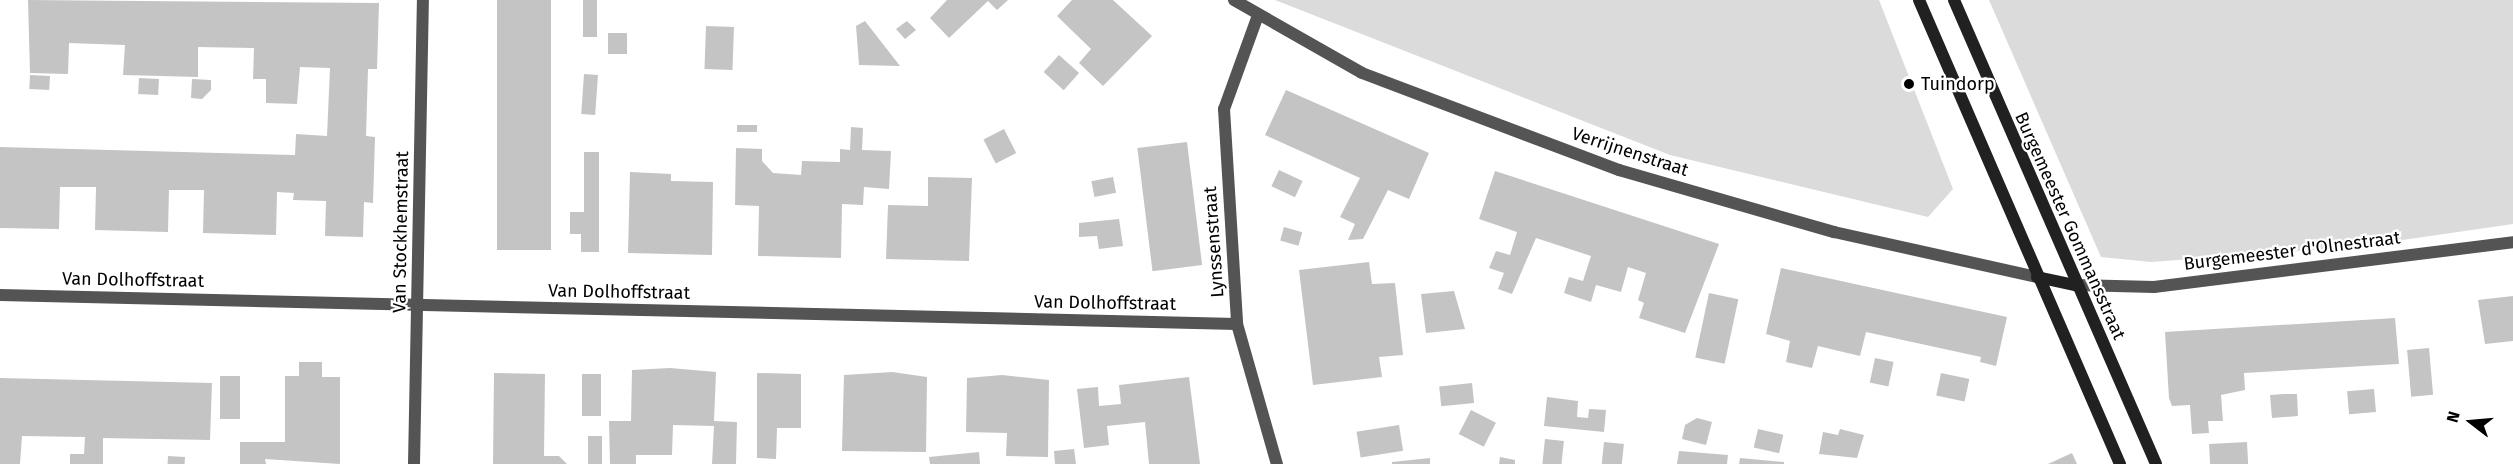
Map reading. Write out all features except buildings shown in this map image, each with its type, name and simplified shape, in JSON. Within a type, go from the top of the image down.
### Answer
[{"type":"street","name":"Van Stockhemstraat","points":[[414,464],[423,0]]},
{"type":"street","name":"Verrijnenstraat","points":[[1234,0],[1257,18],[1362,73],[1619,170],[1834,232],[2037,278]]},
{"type":"street","points":[[1918,0],[2037,278],[2120,464]]},
{"type":"street","name":"Burgemeester Gommansstraat","points":[[1954,0],[2076,285],[2156,464]]},
{"type":"street","name":"Lynssenstraat","points":[[1257,18],[1224,109],[1237,324],[1277,464]]},
{"type":"street","name":"Burgemeester d'Olnestraat","points":[[2076,285],[2154,287],[2513,242]]},
{"type":"street","points":[[2037,278],[2076,285]]},
{"type":"street","name":"Van Dolhoffstraat","points":[[0,295],[1237,324]]},
{"type":"shaded area","points":[[1275,0],[1879,0],[1953,189],[1928,217],[1670,155]]},
{"type":"shaded area","points":[[1989,0],[2513,0],[2513,224],[2354,247],[2151,262],[2101,257]]},
{"type":"place","name":"Tuindorp","points":[[1909,84]]}]
